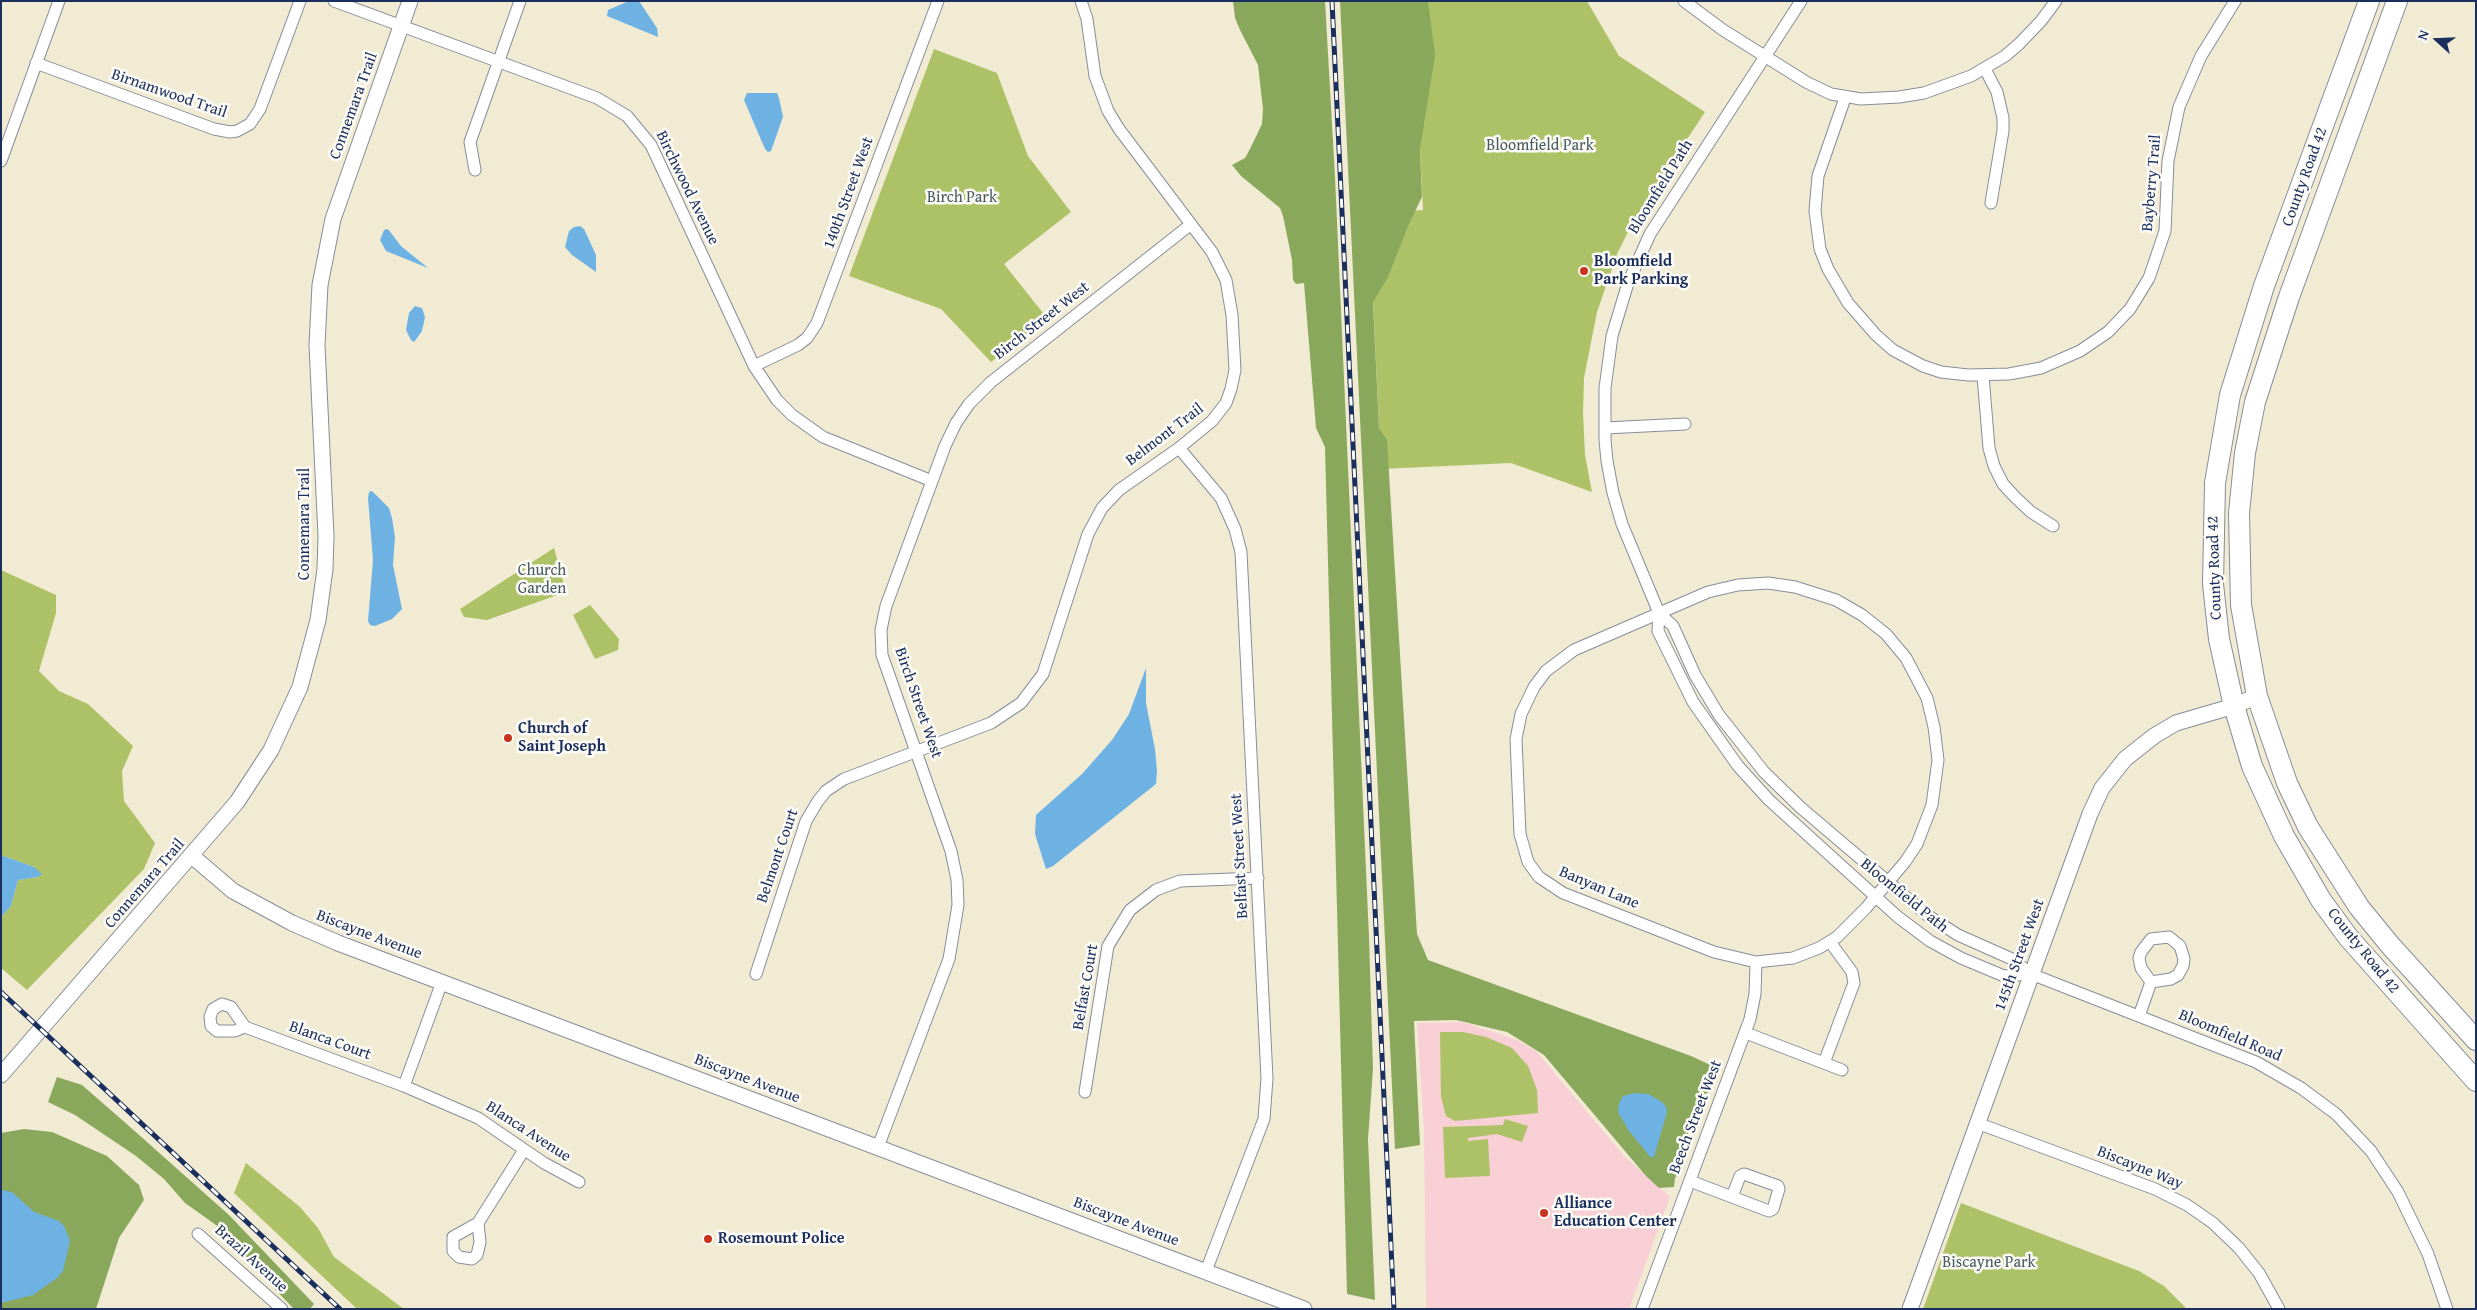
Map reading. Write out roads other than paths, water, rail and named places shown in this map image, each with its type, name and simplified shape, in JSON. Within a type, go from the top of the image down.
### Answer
[{"type":"highway","name":"County Road 42","points":[[2370,1],[2248,332],[2224,423],[2213,502],[2213,584],[2219,639],[2234,706],[2252,766],[2272,814],[2321,900],[2379,974],[2476,1080]]},
{"type":"highway","name":"County Road 42","points":[[2397,1],[2262,373],[2250,424],[2242,482],[2239,547],[2245,634],[2257,696],[2287,783],[2308,827],[2359,907],[2390,945],[2476,1040]]},
{"type":"street","points":[[1,161],[59,1]]},
{"type":"street","name":"Birnamwood Trail","points":[[36,64],[221,132],[237,131],[250,124],[260,109],[300,1]]},
{"type":"street","name":"Birchwood Avenue","points":[[334,1],[616,108],[635,124],[651,145],[754,366],[777,400],[807,427],[841,446],[932,481]]},
{"type":"street","name":"Connemara Trail","points":[[1,1075],[238,802],[271,750],[296,696],[312,645],[321,600],[326,544],[317,345],[320,285],[333,219],[410,1]]},
{"type":"street","points":[[475,170],[470,142],[520,1]]},
{"type":"street","name":"140th Street West","points":[[754,366],[798,345],[818,322],[938,1]]},
{"type":"street","name":"Belmont Trail","points":[[917,752],[1002,718],[1029,694],[1042,674],[1088,534],[1102,508],[1119,490],[1179,448],[1218,416],[1229,396],[1235,370],[1232,315],[1226,280],[1212,252],[1108,111],[1095,76],[1088,19],[1081,1]]},
{"type":"street","points":[[1684,1],[1724,30],[1806,82],[1831,94],[1846,98],[1881,98],[1924,93],[1955,83],[1985,69],[2019,44],[2041,21],[2056,1]]},
{"type":"street","name":"Bloomfield Path","points":[[1800,1],[1663,213],[1634,266],[1618,313],[1609,352],[1605,388],[1607,461],[1616,505],[1626,536],[1659,614],[1658,631],[1674,667],[1697,710],[1725,750],[1769,800],[1875,897],[1919,933],[1961,958],[2004,976],[2032,974]]},
{"type":"street","name":"Bayberry Trail","points":[[1846,98],[1823,161],[1816,194],[1816,228],[1828,269],[1837,287],[1861,320],[1893,350],[1906,358],[1941,372],[1984,376],[2041,368],[2080,351],[2120,322],[2140,295],[2156,265],[2167,214],[2168,161],[2179,107],[2201,56],[2235,1]]},
{"type":"street","points":[[1985,69],[1997,92],[2003,131],[1991,203]]},
{"type":"street","name":"Birch Street West","points":[[878,1147],[949,959],[957,916],[957,880],[951,851],[886,668],[880,642],[886,606],[952,431],[979,393],[1190,224]]},
{"type":"street","points":[[1984,376],[1989,448],[1994,466],[2003,484],[2014,497],[2053,526]]},
{"type":"street","points":[[1605,428],[1686,424]]},
{"type":"street","name":"Belfast Street West","points":[[1179,448],[1221,498],[1239,540],[1242,566],[1267,1078],[1266,1106],[1259,1134],[1206,1271]]},
{"type":"street","name":"Banyan Lane","points":[[1753,584],[1780,584],[1810,590],[1849,606],[1874,624],[1896,646],[1914,670],[1927,698],[1937,743],[1937,778],[1932,805],[1923,831],[1911,854],[1888,883],[1844,931],[1830,942],[1793,958],[1756,962],[1714,952],[1554,888],[1533,870],[1522,844],[1516,739],[1519,721],[1530,693],[1546,671],[1574,650],[1659,614],[1695,597],[1722,588],[1753,584]]},
{"type":"street","name":"Bloomfield Path","points":[[1659,614],[1674,626],[1706,693],[1749,754],[1780,788],[1888,883],[1937,923],[2012,959],[2032,974]]},
{"type":"street","name":"145th Street West","points":[[1910,1309],[2090,814],[2102,788],[2125,759],[2154,736],[2176,723],[2234,706],[2257,696]]},
{"type":"street","name":"Belmont Court","points":[[756,974],[806,821],[814,805],[826,791],[844,779],[917,752]]},
{"type":"street","name":"Biscayne Avenue","points":[[192,856],[233,891],[292,923],[442,982],[1304,1309]]},
{"type":"street","name":"Belfast Court","points":[[1085,1092],[1108,946],[1130,910],[1156,890],[1180,881],[1258,878]]},
{"type":"street","points":[[2169,937],[2180,946],[2184,959],[2183,966],[2171,979],[2151,982],[2142,968],[2139,958],[2141,952],[2151,939],[2169,937]]},
{"type":"street","points":[[1824,1063],[1854,983],[1852,972],[1830,942]]},
{"type":"street","name":"Beech Street West","points":[[1642,1309],[1746,1033],[1755,994],[1756,962]]},
{"type":"street","name":"Bloomfield Road","points":[[2032,974],[2256,1062],[2280,1074],[2320,1100],[2347,1124],[2371,1151],[2398,1192],[2428,1254],[2447,1309]]},
{"type":"street","points":[[404,1086],[442,982]]},
{"type":"street","points":[[2139,1016],[2151,982]]},
{"type":"street","name":"Blanca Court","points":[[244,1027],[404,1086]]},
{"type":"street","points":[[1746,1033],[1842,1070]]},
{"type":"street","name":"Blanca Avenue","points":[[404,1086],[478,1118],[494,1127],[544,1164],[578,1182]]},
{"type":"street","name":"Biscayne Way","points":[[1977,1123],[2155,1189],[2187,1205],[2213,1224],[2239,1248],[2259,1273],[2279,1309]]},
{"type":"street","points":[[478,1224],[524,1150]]},
{"type":"street","points":[[1690,1181],[1732,1197]]},
{"type":"street","name":"Brazil Avenue","points":[[198,1234],[282,1309]]},
{"type":"water","points":[[629,1],[639,1],[657,28],[658,37],[607,16],[608,10]]},
{"type":"water","points":[[747,93],[777,93],[783,117],[771,151],[768,152],[765,149],[744,100]]},
{"type":"water","points":[[580,226],[584,229],[596,255],[596,272],[572,255],[565,247],[569,231],[574,227]]},
{"type":"water","points":[[388,229],[401,246],[428,268],[386,251],[380,240],[384,230]]},
{"type":"water","points":[[415,306],[422,308],[425,317],[422,331],[414,342],[406,330],[409,313]]},
{"type":"water","points":[[372,491],[389,508],[392,518],[395,537],[393,565],[402,609],[392,619],[375,626],[370,625],[368,621],[373,560],[368,498],[369,492]]},
{"type":"water","points":[[1146,668],[1146,703],[1155,749],[1156,784],[1053,866],[1046,869],[1035,834],[1036,815],[1082,774],[1112,740],[1129,714]]},
{"type":"water","points":[[1,855],[34,867],[42,874],[38,877],[18,880],[11,906],[1,917]]},
{"type":"water","points":[[1635,1093],[1648,1094],[1662,1102],[1666,1107],[1667,1112],[1654,1157],[1650,1157],[1629,1131],[1618,1112],[1623,1096]]},
{"type":"water","points":[[1,1190],[12,1192],[34,1212],[59,1221],[64,1226],[70,1241],[63,1271],[57,1278],[33,1295],[1,1303]]},
{"type":"railway","points":[[1332,1],[1394,1309]]},
{"type":"railway","points":[[1,992],[340,1309]]},
{"type":"place","name":"Bloomfield Park Parking","points":[[1584,271]]},
{"type":"place","name":"Church of Saint Joseph","points":[[508,738]]},
{"type":"place","name":"Alliance Education Center","points":[[1544,1213]]},
{"type":"place","name":"Rosemount Police","points":[[708,1239]]},
{"type":"park label","name":"Bloomfield Park","points":[[1540,146]]},
{"type":"park label","name":"Birch Park","points":[[962,198]]},
{"type":"park label","name":"Church Garden","points":[[542,580]]},
{"type":"park label","name":"Biscayne Park","points":[[1989,1263]]}]
